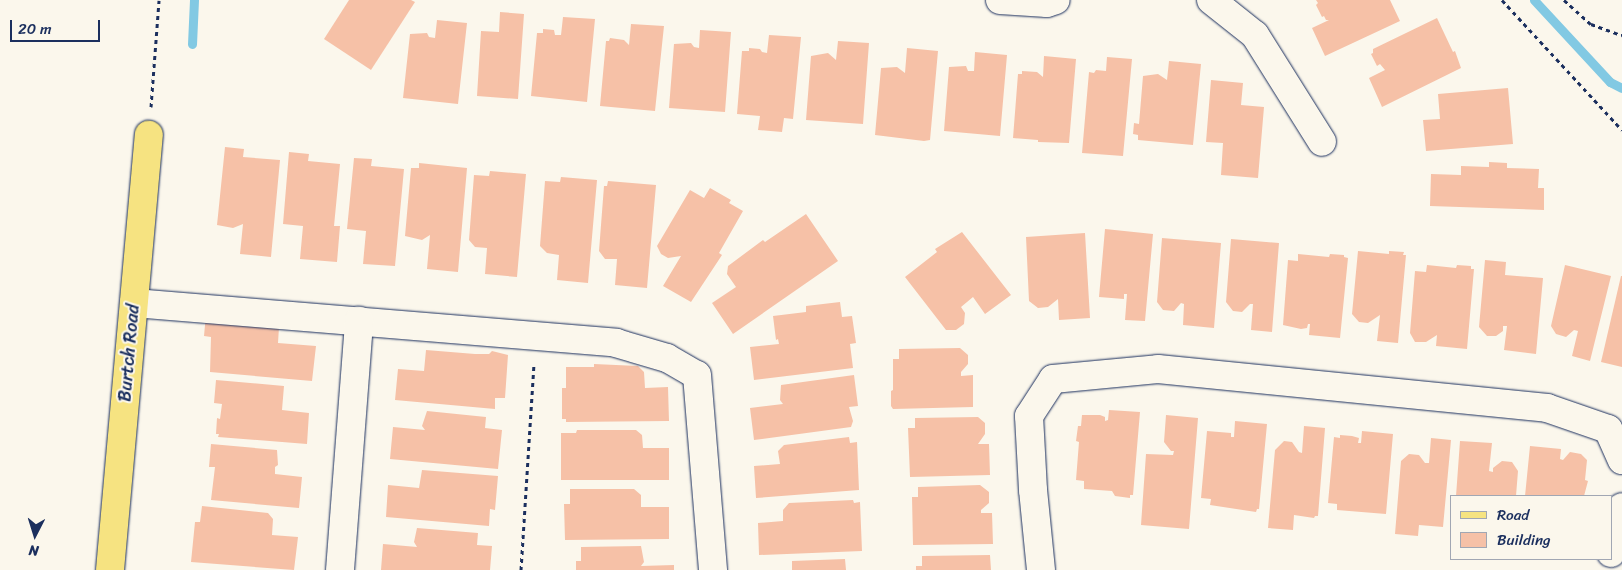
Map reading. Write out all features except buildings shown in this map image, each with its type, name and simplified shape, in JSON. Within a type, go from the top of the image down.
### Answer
[{"type":"main road","name":"Burtch Road","points":[[110,570],[149,135]]},
{"type":"street","points":[[1000,0],[1047,3],[1056,0]]},
{"type":"street","points":[[1211,0],[1255,35],[1322,142]]},
{"type":"street","points":[[134,303],[616,343],[667,358],[698,375],[713,570]]},
{"type":"street","points":[[340,570],[359,322]]},
{"type":"street","points":[[1041,570],[1033,490],[1029,416],[1053,379],[1158,369],[1547,408],[1608,429],[1622,460]]},
{"type":"street","points":[[1612,549],[1622,507]]},
{"type":"path","points":[[149,135],[159,0]]},
{"type":"path","points":[[1502,0],[1622,130]]},
{"type":"path","points":[[1564,0],[1591,24],[1622,35]]},
{"type":"path","points":[[521,570],[536,336]]},
{"type":"waterway","points":[[192,44],[194,0]]},
{"type":"waterway","points":[[1534,0],[1610,82],[1622,88]]}]
